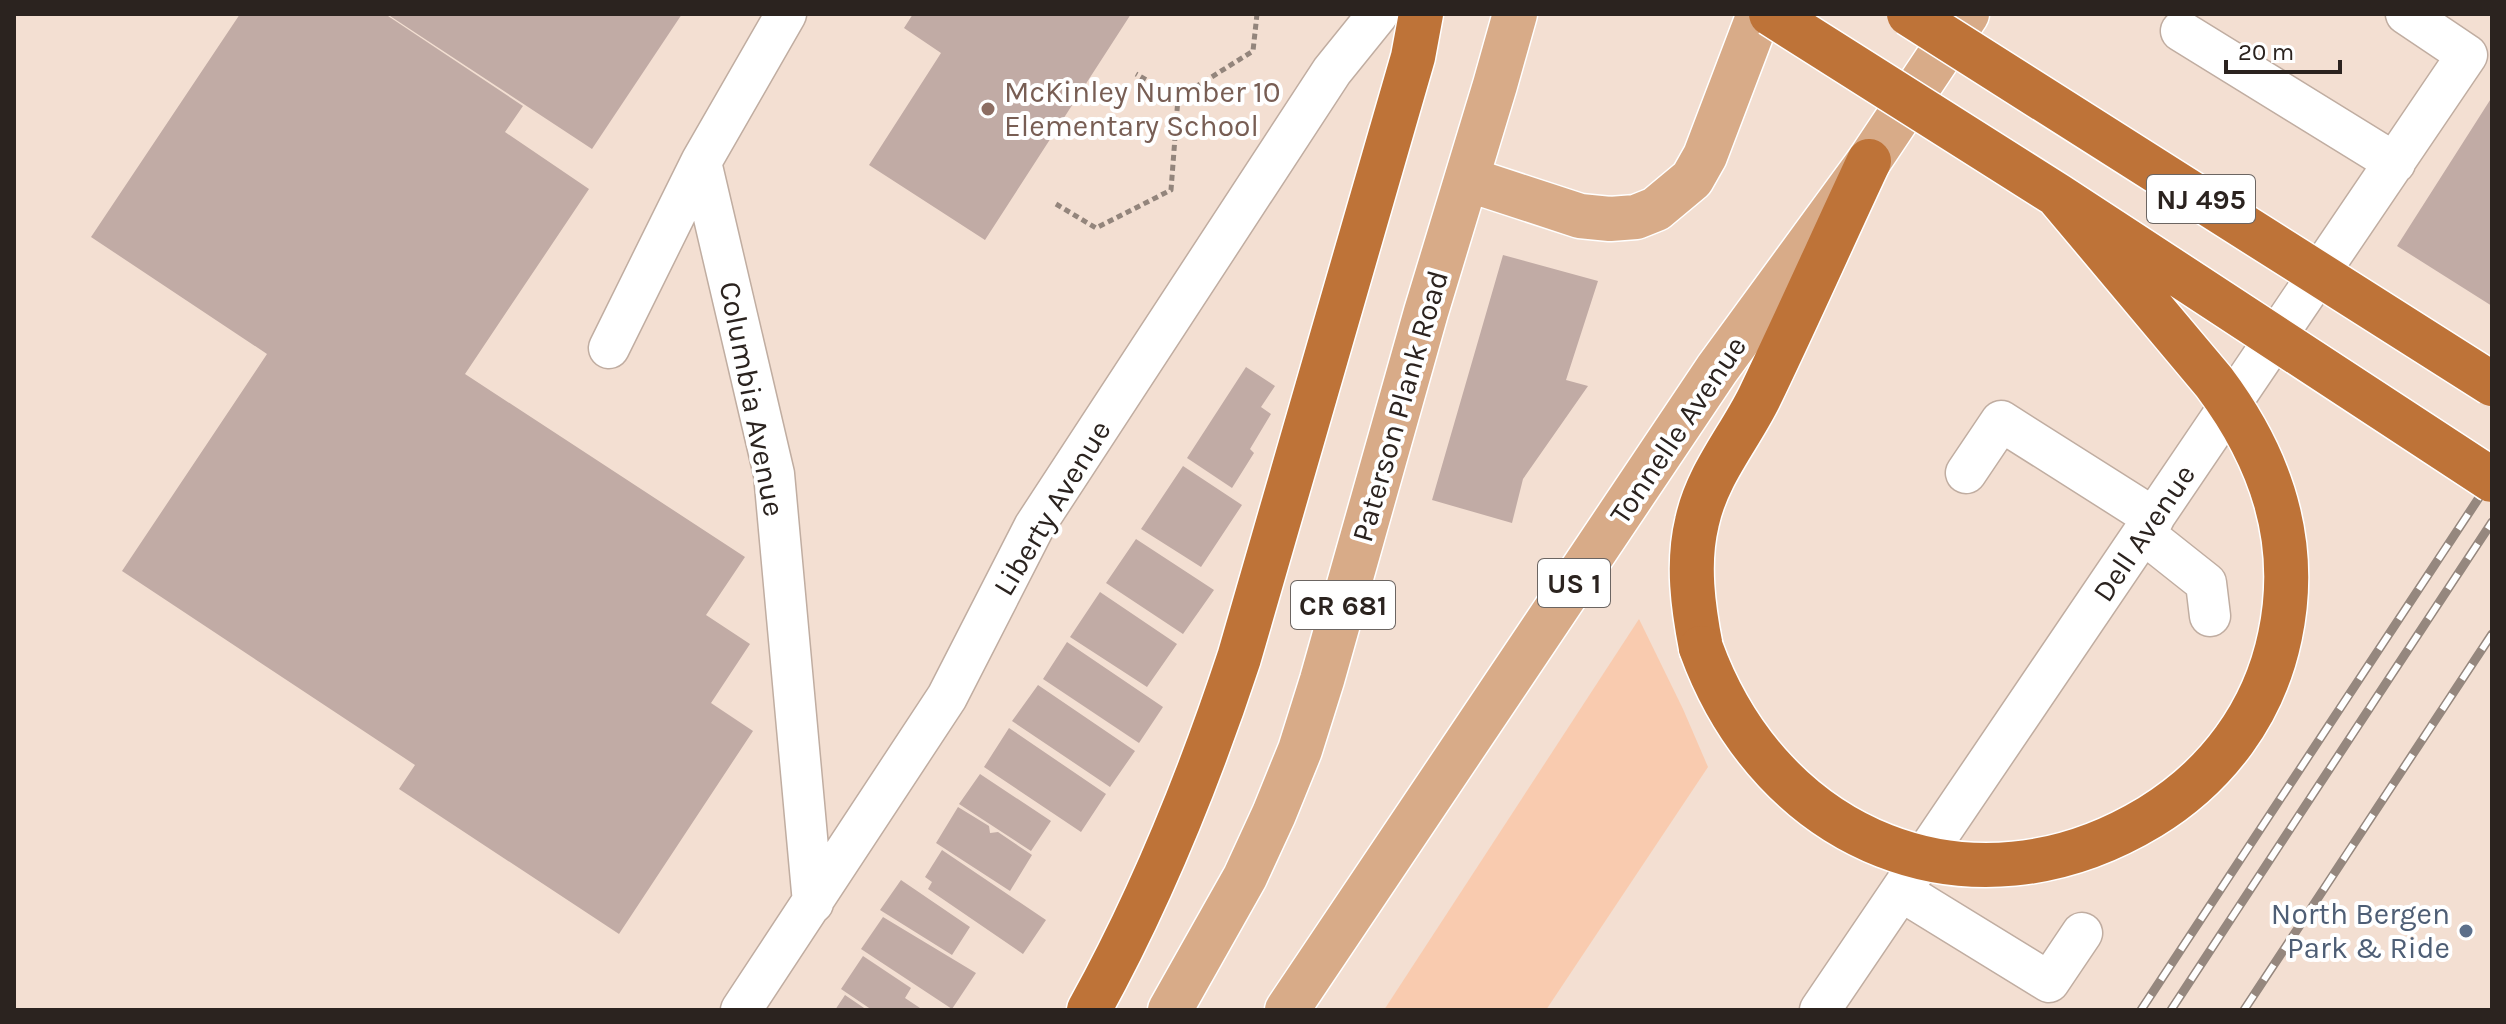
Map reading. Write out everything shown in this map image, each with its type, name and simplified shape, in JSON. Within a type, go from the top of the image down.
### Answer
[{"type":"highway","points":[[1089,1010],[1162,861],[1216,727],[1239,658],[1413,57],[1421,14]]},
{"type":"highway","name":"NJ 495","points":[[1771,14],[2057,195],[2492,480]]},
{"type":"highway","name":"NJ 495","points":[[1909,14],[2492,384]]},
{"type":"highway","points":[[1869,161],[1757,402],[1703,497],[1691,562],[1701,648],[1710,674],[1751,744],[1809,804],[1856,834],[1912,856],[1995,864],[2054,858],[2084,850],[2133,827],[2184,796],[2239,735],[2265,689],[2284,617],[2285,547],[2274,492],[2254,442],[2222,392],[2057,195]]},
{"type":"main road","name":"Paterson Plank Road","points":[[1170,1010],[1245,877],[1300,750],[1515,14]]},
{"type":"main road","points":[[1467,179],[1580,216],[1610,219],[1636,217],[1656,209],[1692,179],[1705,156],[1759,14]]},
{"type":"main road","name":"Tonnelle Avenue","points":[[1287,1010],[1717,369],[1869,161],[1967,14]]},
{"type":"street","points":[[609,348],[701,162],[786,14]]},
{"type":"street","name":"Liberty Avenue","points":[[741,1010],[947,697],[1034,527],[1315,97],[1378,14]]},
{"type":"street","name":"Dell Avenue","points":[[1820,1010],[2467,55],[2406,14]]},
{"type":"street","points":[[2181,31],[2395,163]]},
{"type":"street","name":"Columbia Avenue","points":[[701,162],[774,474],[813,903]]},
{"type":"street","points":[[1966,473],[2001,421],[2148,526],[2206,583],[2210,616]]},
{"type":"street","points":[[1901,891],[2049,982],[2082,933]]},
{"type":"path","points":[[1178,98],[1253,51],[1257,14]]},
{"type":"path","points":[[1136,74],[1178,98]]},
{"type":"path","points":[[1056,204],[1096,228],[1171,190],[1178,98]]},
{"type":"shaded area","points":[[1639,619],[1708,767],[1546,1010],[1384,1010]]},
{"type":"building","points":[[240,14],[385,14],[523,106],[505,132],[589,189],[465,374],[745,557],[706,615],[750,644],[711,703],[753,731],[619,934],[399,789],[415,765],[122,571],[267,354],[91,237]]},
{"type":"building","points":[[387,14],[682,14],[592,149]]},
{"type":"building","name":"McKinley Number 10 Elementary School","points":[[913,14],[1131,14],[985,240],[869,165],[941,53],[904,28]]},
{"type":"building","points":[[2492,97],[2492,306],[2397,246]]},
{"type":"building","points":[[1503,255],[1598,281],[1566,380],[1588,386],[1523,479],[1512,523],[1432,500]]},
{"type":"building","points":[[1246,367],[1275,386],[1261,407],[1271,414],[1250,449],[1254,453],[1232,488],[1187,458]]},
{"type":"building","points":[[1183,466],[1242,505],[1201,567],[1141,529]]},
{"type":"building","points":[[1136,539],[1214,590],[1183,634],[1106,583]]},
{"type":"building","points":[[1100,592],[1177,644],[1147,687],[1070,637]]},
{"type":"building","points":[[1067,642],[1163,707],[1139,743],[1043,679]]},
{"type":"building","points":[[1038,685],[1135,751],[1110,787],[1012,721]]},
{"type":"building","points":[[1009,728],[1106,794],[1081,832],[984,767]]},
{"type":"building","points":[[980,774],[1051,821],[1031,851],[959,804]]},
{"type":"building","points":[[958,807],[989,826],[990,833],[998,832],[1032,855],[1010,891],[936,843]]},
{"type":"building","points":[[942,850],[1046,920],[1023,954],[928,889],[932,882],[925,877]]},
{"type":"building","points":[[901,880],[970,927],[952,955],[880,910]]},
{"type":"building","points":[[883,917],[976,973],[952,1009],[861,949]]},
{"type":"building","points":[[863,956],[911,988],[905,998],[923,1010],[872,1010],[841,989]]},
{"type":"building","points":[[845,995],[867,1010],[835,1010]]},
{"type":"railway","points":[[2141,1010],[2492,478]]},
{"type":"railway","points":[[2171,1010],[2492,522]]},
{"type":"railway","points":[[2244,1010],[2492,634]]},
{"type":"place","name":"McKinley Number 10 Elementary School","points":[[988,109]]},
{"type":"place","name":"North Bergen Park & Ride","points":[[2466,931]]}]
